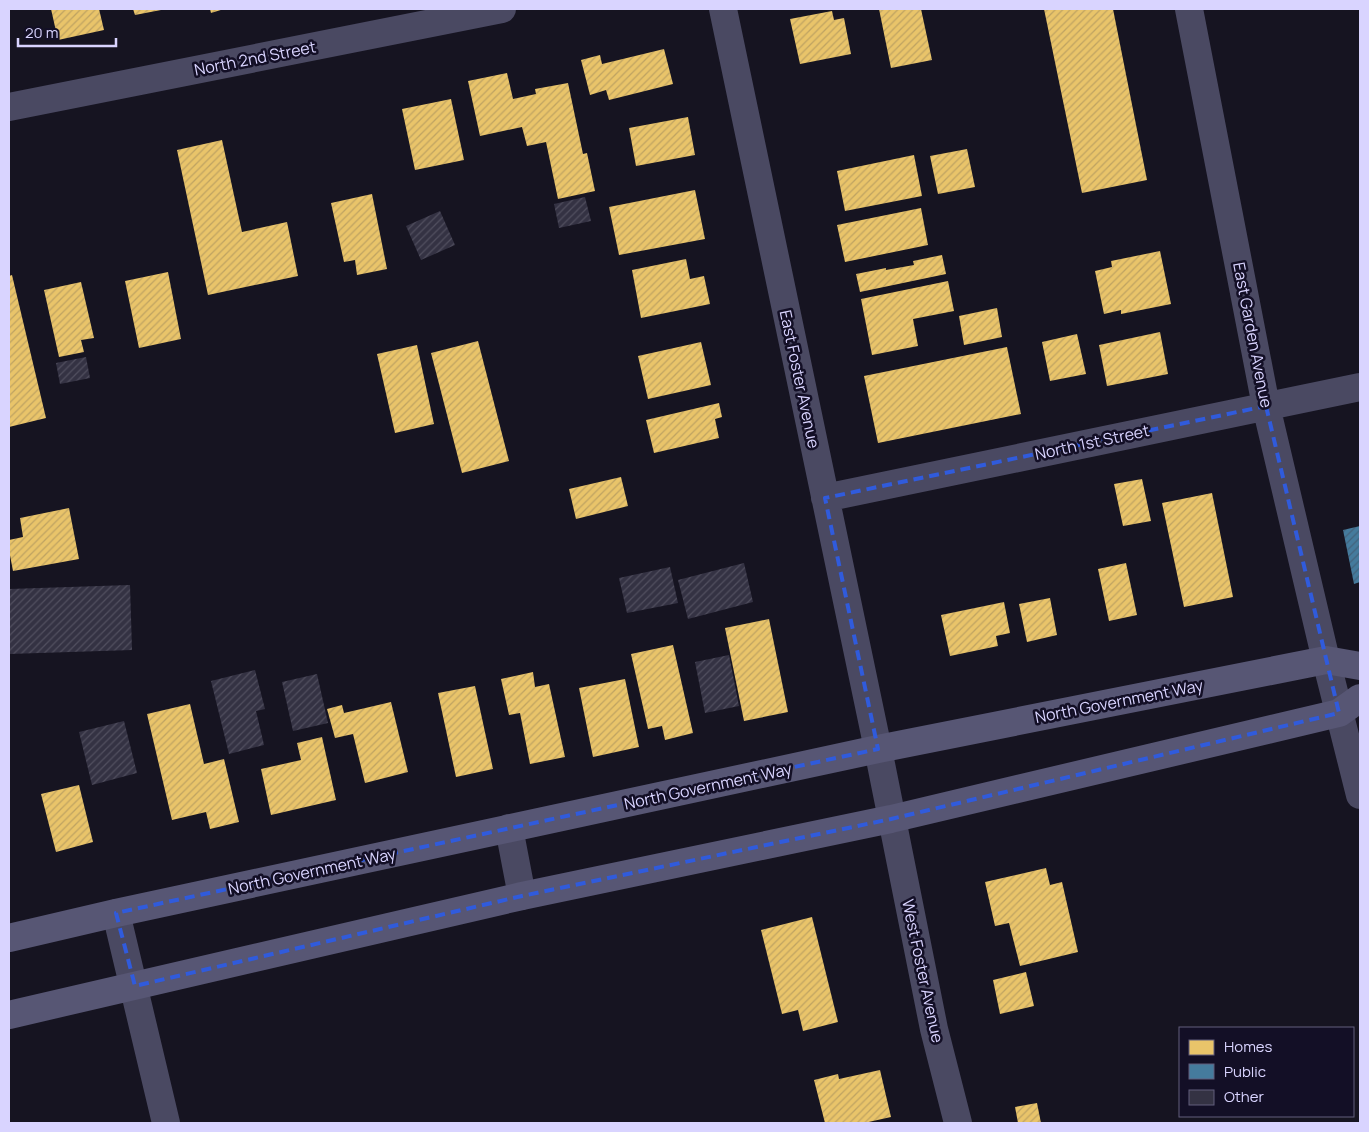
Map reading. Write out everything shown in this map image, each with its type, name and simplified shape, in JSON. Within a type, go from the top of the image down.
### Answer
[{"type":"main road","name":"North Government Way","points":[[9,938],[116,913],[878,750],[1326,660],[1360,666]]},
{"type":"main road","points":[[9,1016],[522,896],[891,819],[1350,705]]},
{"type":"street","name":"North 2nd Street","points":[[9,107],[502,9]]},
{"type":"street","name":"East Foster Avenue","points":[[723,9],[878,750]]},
{"type":"street","name":"East Garden Avenue","points":[[1189,9],[1266,406],[1326,660],[1350,705],[1360,796]]},
{"type":"street","name":"North 1st Street","points":[[825,498],[1360,387]]},
{"type":"street","points":[[878,750],[891,819]]},
{"type":"street","name":"West Foster Avenue","points":[[891,819],[934,1028],[958,1123]]},
{"type":"street","points":[[509,828],[522,896]]},
{"type":"street","points":[[116,913],[166,1123]]},
{"type":"highlighted area","points":[[1266,406],[1339,713],[891,819],[522,896],[135,986],[116,913],[878,749],[825,498]]},
{"type":"building: Homes","points":[[51,9],[99,9],[104,30],[58,40]]},
{"type":"building: Homes","points":[[133,9],[161,9],[161,10],[135,15]]},
{"type":"building: Homes","points":[[210,9],[224,9],[211,13]]},
{"type":"building: Homes","points":[[879,9],[921,9],[932,60],[891,68]]},
{"type":"building: Homes","points":[[1044,9],[1113,9],[1147,180],[1082,193]]},
{"type":"building: Homes","points":[[832,11],[834,20],[844,18],[851,54],[800,64],[790,19]]},
{"type":"building: Homes","points":[[664,49],[673,84],[609,100],[606,90],[590,95],[581,60],[600,55],[602,64]]},
{"type":"building: Homes","points":[[507,73],[513,99],[536,94],[535,89],[568,83],[583,154],[587,153],[595,191],[558,199],[546,142],[527,146],[522,127],[480,136],[468,81]]},
{"type":"building: Homes","points":[[451,99],[464,160],[415,170],[402,109]]},
{"type":"building: Homes","points":[[688,117],[695,155],[636,166],[629,128]]},
{"type":"building: Homes","points":[[222,140],[242,232],[287,222],[298,276],[208,295],[177,150]]},
{"type":"building: Homes","points":[[967,149],[975,187],[938,194],[930,156]]},
{"type":"building: Homes","points":[[914,155],[922,196],[845,211],[837,171]]},
{"type":"building: Homes","points":[[695,190],[705,239],[619,255],[609,207]]},
{"type":"building: Homes","points":[[372,194],[387,269],[357,275],[355,260],[344,262],[331,203]]},
{"type":"building: Homes","points":[[921,208],[928,245],[845,262],[837,225]]},
{"type":"building: Homes","points":[[1160,251],[1171,304],[1121,314],[1121,310],[1104,314],[1095,271],[1112,267],[1111,261]]},
{"type":"building: Homes","points":[[942,255],[946,274],[860,292],[856,274],[914,265],[913,261]]},
{"type":"building: Homes","points":[[686,259],[690,279],[704,276],[710,304],[641,318],[632,270]]},
{"type":"building: Homes","points":[[168,272],[181,339],[139,348],[125,281]]},
{"type":"building: Homes","points":[[12,275],[46,418],[9,427],[9,276]]},
{"type":"building: Homes","points":[[948,281],[954,311],[913,319],[918,346],[872,355],[861,299]]},
{"type":"building: Homes","points":[[81,282],[94,338],[81,340],[84,352],[59,357],[44,290]]},
{"type":"building: Homes","points":[[997,308],[1002,337],[964,345],[959,316]]},
{"type":"building: Homes","points":[[1160,332],[1168,374],[1107,386],[1099,345]]},
{"type":"building: Homes","points":[[1077,334],[1086,374],[1050,381],[1042,342]]},
{"type":"building: Homes","points":[[478,341],[509,461],[462,473],[431,353]]},
{"type":"building: Homes","points":[[701,342],[711,385],[648,399],[638,356]]},
{"type":"building: Homes","points":[[417,345],[434,424],[395,433],[377,354]]},
{"type":"building: Homes","points":[[1007,347],[1021,414],[878,443],[864,376]]},
{"type":"building: Homes","points":[[719,403],[722,417],[715,419],[719,438],[654,453],[646,420]]},
{"type":"building: Homes","points":[[621,477],[628,506],[576,519],[569,489]]},
{"type":"building: Homes","points":[[1142,479],[1151,521],[1123,526],[1114,484]]},
{"type":"building: Homes","points":[[1212,493],[1233,597],[1184,607],[1162,503]]},
{"type":"building: Homes","points":[[69,508],[79,559],[13,571],[9,540],[23,537],[20,518]]},
{"type":"building: Homes","points":[[1126,563],[1137,615],[1109,621],[1098,569]]},
{"type":"building: Homes","points":[[1050,598],[1057,635],[1027,642],[1019,604]]},
{"type":"building: Homes","points":[[1004,602],[1010,633],[996,636],[998,646],[950,656],[941,615]]},
{"type":"building: Homes","points":[[769,619],[788,712],[744,721],[725,628]]},
{"type":"building: Homes","points":[[673,645],[693,733],[665,740],[662,726],[648,729],[631,654]]},
{"type":"building: Homes","points":[[533,672],[535,687],[549,684],[565,757],[530,764],[520,713],[509,715],[501,679]]},
{"type":"building: Homes","points":[[625,679],[639,747],[593,757],[579,688]]},
{"type":"building: Homes","points":[[475,686],[493,769],[456,777],[438,693]]},
{"type":"building: Homes","points":[[391,702],[408,772],[365,783],[353,734],[335,738],[327,709],[342,705],[344,713]]},
{"type":"building: Homes","points":[[190,704],[204,764],[224,759],[239,822],[210,829],[206,812],[172,820],[147,714]]},
{"type":"building: Homes","points":[[322,737],[336,800],[271,815],[261,769],[301,760],[297,743]]},
{"type":"building: Homes","points":[[79,785],[93,842],[56,852],[41,794]]},
{"type":"building: Homes","points":[[1046,868],[1050,885],[1062,882],[1078,952],[1020,966],[1009,923],[995,926],[985,882]]},
{"type":"building: Homes","points":[[812,917],[838,1022],[803,1031],[798,1010],[782,1014],[761,930]]},
{"type":"building: Homes","points":[[1026,972],[1034,1006],[1000,1014],[993,980]]},
{"type":"building: Homes","points":[[880,1070],[891,1117],[864,1123],[825,1123],[814,1080],[838,1074],[839,1079]]},
{"type":"building: Homes","points":[[1037,1103],[1041,1123],[1018,1123],[1015,1107]]},
{"type":"building: Public","points":[[1360,526],[1360,582],[1354,584],[1343,530]]},
{"type":"building: Other","points":[[585,197],[591,221],[559,228],[554,204]]},
{"type":"building: Other","points":[[440,211],[455,245],[421,260],[406,226]]},
{"type":"building: Other","points":[[86,357],[90,378],[60,384],[56,363]]},
{"type":"building: Other","points":[[744,563],[753,602],[688,619],[678,580]]},
{"type":"building: Other","points":[[670,567],[678,603],[627,613],[619,578]]},
{"type":"building: Other","points":[[130,585],[132,650],[9,654],[9,589]]},
{"type":"building: Other","points":[[729,655],[739,706],[705,713],[695,662]]},
{"type":"building: Other","points":[[255,670],[265,709],[256,711],[264,745],[229,754],[211,681]]},
{"type":"building: Other","points":[[317,674],[328,723],[293,731],[282,682]]},
{"type":"building: Other","points":[[124,721],[137,773],[92,785],[79,732]]}]
